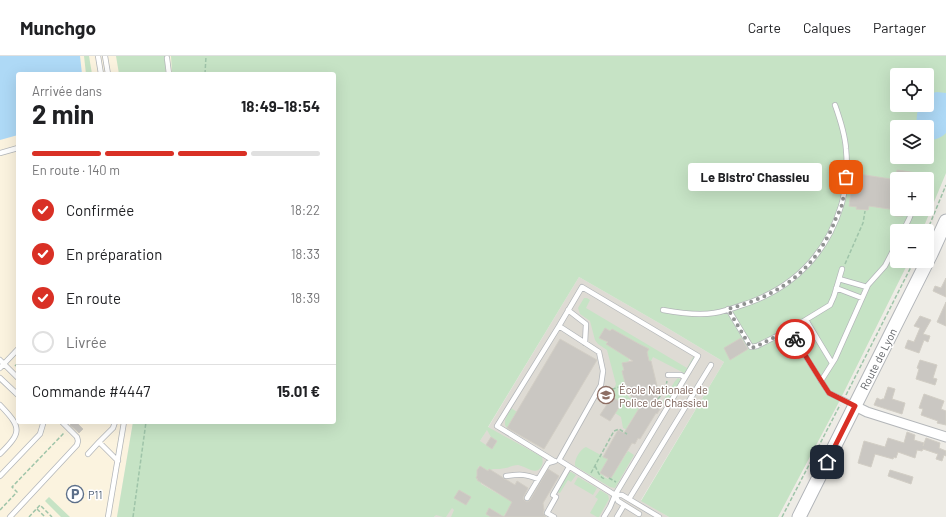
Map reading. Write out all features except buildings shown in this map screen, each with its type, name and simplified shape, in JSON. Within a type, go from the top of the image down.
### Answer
[{"type":"main road","name":"Route de Lyon","points":[[799,517],[931,254],[946,221]]},
{"type":"street","points":[[855,406],[867,412],[946,437]]},
{"type":"lane","points":[[98,56],[101,72]]},
{"type":"lane","points":[[105,56],[108,72]]},
{"type":"lane","points":[[168,58],[169,72]]},
{"type":"lane","points":[[662,310],[677,313],[701,314],[713,313],[742,305],[768,295],[789,282],[816,256],[827,240],[842,205],[847,167],[844,132],[835,105]]},
{"type":"lane","points":[[0,153],[16,149]]},
{"type":"lane","points":[[821,381],[835,359],[867,287],[886,266],[890,258]]},
{"type":"lane","points":[[728,309],[751,348],[757,346],[789,330],[830,305],[842,269]]},
{"type":"lane","points":[[839,279],[867,287]]},
{"type":"lane","points":[[604,517],[615,495],[698,356],[582,287],[497,426],[615,495],[618,501],[638,516],[643,508]]},
{"type":"lane","points":[[836,288],[862,298]]},
{"type":"lane","points":[[568,310],[586,324],[585,343]]},
{"type":"lane","points":[[806,320],[832,363]]},
{"type":"lane","points":[[527,498],[548,463],[556,461],[601,385],[603,371],[599,352],[559,326]]},
{"type":"lane","points":[[789,330],[829,393],[855,406]]},
{"type":"lane","points":[[16,351],[1,364],[16,376]]},
{"type":"lane","points":[[629,499],[711,365]]},
{"type":"lane","points":[[668,375],[685,378]]},
{"type":"lane","points":[[0,378],[16,393]]},
{"type":"lane","points":[[0,405],[14,421],[16,430],[14,440],[0,454]]},
{"type":"lane","points":[[0,476],[40,434],[43,424]]},
{"type":"lane","points":[[10,517],[77,445],[77,437],[64,424]]},
{"type":"lane","points":[[88,454],[113,428],[114,424]]},
{"type":"lane","points":[[108,517],[124,424]]},
{"type":"lane","points":[[99,442],[118,460]]},
{"type":"lane","points":[[554,517],[547,513],[556,497],[553,495],[569,467]]},
{"type":"lane","points":[[506,476],[518,474],[538,479]]},
{"type":"lane","points":[[615,495],[622,495],[659,517]]},
{"type":"lane","points":[[617,517],[624,505]]},
{"type":"path","points":[[205,72],[206,56]]},
{"type":"path","points":[[930,224],[946,185]]},
{"type":"path","points":[[842,269],[863,223],[865,211]]},
{"type":"path","points":[[782,517],[910,268]]},
{"type":"path","points":[[12,368],[16,365]]},
{"type":"path","points":[[658,398],[665,390],[668,375]]},
{"type":"path","points":[[601,385],[613,389],[625,385]]},
{"type":"path","points":[[0,510],[17,492],[12,487],[63,434],[64,429],[59,425],[60,424]]},
{"type":"path","points":[[133,517],[146,424]]},
{"type":"path","points":[[588,478],[614,431],[619,429],[627,434]]},
{"type":"path","points":[[595,466],[602,478],[605,479]]},
{"type":"path","points":[[609,478],[621,485]]},
{"type":"path","points":[[29,517],[40,505],[52,517]]},
{"type":"path","points":[[37,509],[45,517]]},
{"type":"shaded area","points":[[0,56],[197,56],[194,72],[16,72],[16,424],[133,424],[117,517],[0,517]]},
{"type":"shaded area","name":"École Nationale de Police de Chassieu","points":[[579,277],[724,362],[641,500],[669,517],[434,517]]},
{"type":"green space","points":[[84,56],[89,56],[92,72],[86,72]]},
{"type":"green space","points":[[116,56],[171,56],[165,57],[166,72],[119,72]]},
{"type":"green space","points":[[171,56],[946,56],[946,173],[934,202],[934,172],[890,172],[890,216],[928,216],[925,224],[890,224],[890,268],[906,268],[839,402],[778,517],[669,517],[641,501],[724,362],[579,277],[488,427],[542,457],[542,466],[536,471],[515,465],[502,469],[489,469],[488,471],[479,466],[476,478],[481,482],[481,484],[507,499],[510,493],[516,497],[503,517],[451,517],[454,510],[452,508],[446,517],[436,515],[434,517],[117,517],[133,424],[336,424],[336,72],[172,72]],"holes":[[[487,430],[491,437],[497,441],[492,449],[480,441]]]},
{"type":"green space","points":[[584,298],[590,300],[586,308],[687,368],[693,357],[695,358],[684,373],[653,357],[651,361],[649,361],[647,352],[648,349],[612,329],[610,331],[605,328],[599,338],[608,342],[607,345],[630,358],[628,362],[623,363],[624,370],[622,371],[629,398],[631,397],[633,404],[638,403],[641,405],[627,427],[627,430],[623,428],[621,417],[615,413],[611,395],[616,384],[607,350],[595,340],[590,321],[580,314],[578,308]]},
{"type":"green space","points":[[678,378],[681,381],[665,408],[663,401]]},
{"type":"green space","points":[[511,408],[517,412],[507,428],[505,425],[505,420]]},
{"type":"green space","points":[[586,447],[608,459],[600,473],[608,479],[609,477],[611,478],[628,451],[634,455],[615,488],[610,487],[575,466],[575,461],[578,455]]},
{"type":"green space","points":[[568,472],[576,475],[571,482],[568,480],[560,493],[557,492],[557,491]]},
{"type":"green space","points":[[578,477],[597,488],[593,495],[574,484]]},
{"type":"green space","points":[[600,490],[608,495],[609,499],[599,517],[597,517],[590,513],[598,499],[595,497]]},
{"type":"green space","points":[[49,497],[70,517],[61,517],[45,501]]},
{"type":"water","points":[[0,56],[80,56],[82,72],[16,72],[16,136],[0,140]]},
{"type":"water","points":[[934,93],[946,93],[946,133],[934,140],[934,120],[917,120],[917,113],[934,112]]},
{"type":"way so far","points":[[795,339],[789,330],[751,348],[728,309],[768,295],[789,282],[816,256],[827,240],[842,205],[846,177]]},
{"type":"place","name":"Le Bistro' Chassieu","points":[[846,177]]},
{"type":"place","name":"École Nationale de Police de Chassieu","points":[[606,395]]},
{"type":"place","name":"P11","points":[[75,494]]},
{"type":"route","points":[[795,339],[829,393],[855,406],[827,462]]}]
